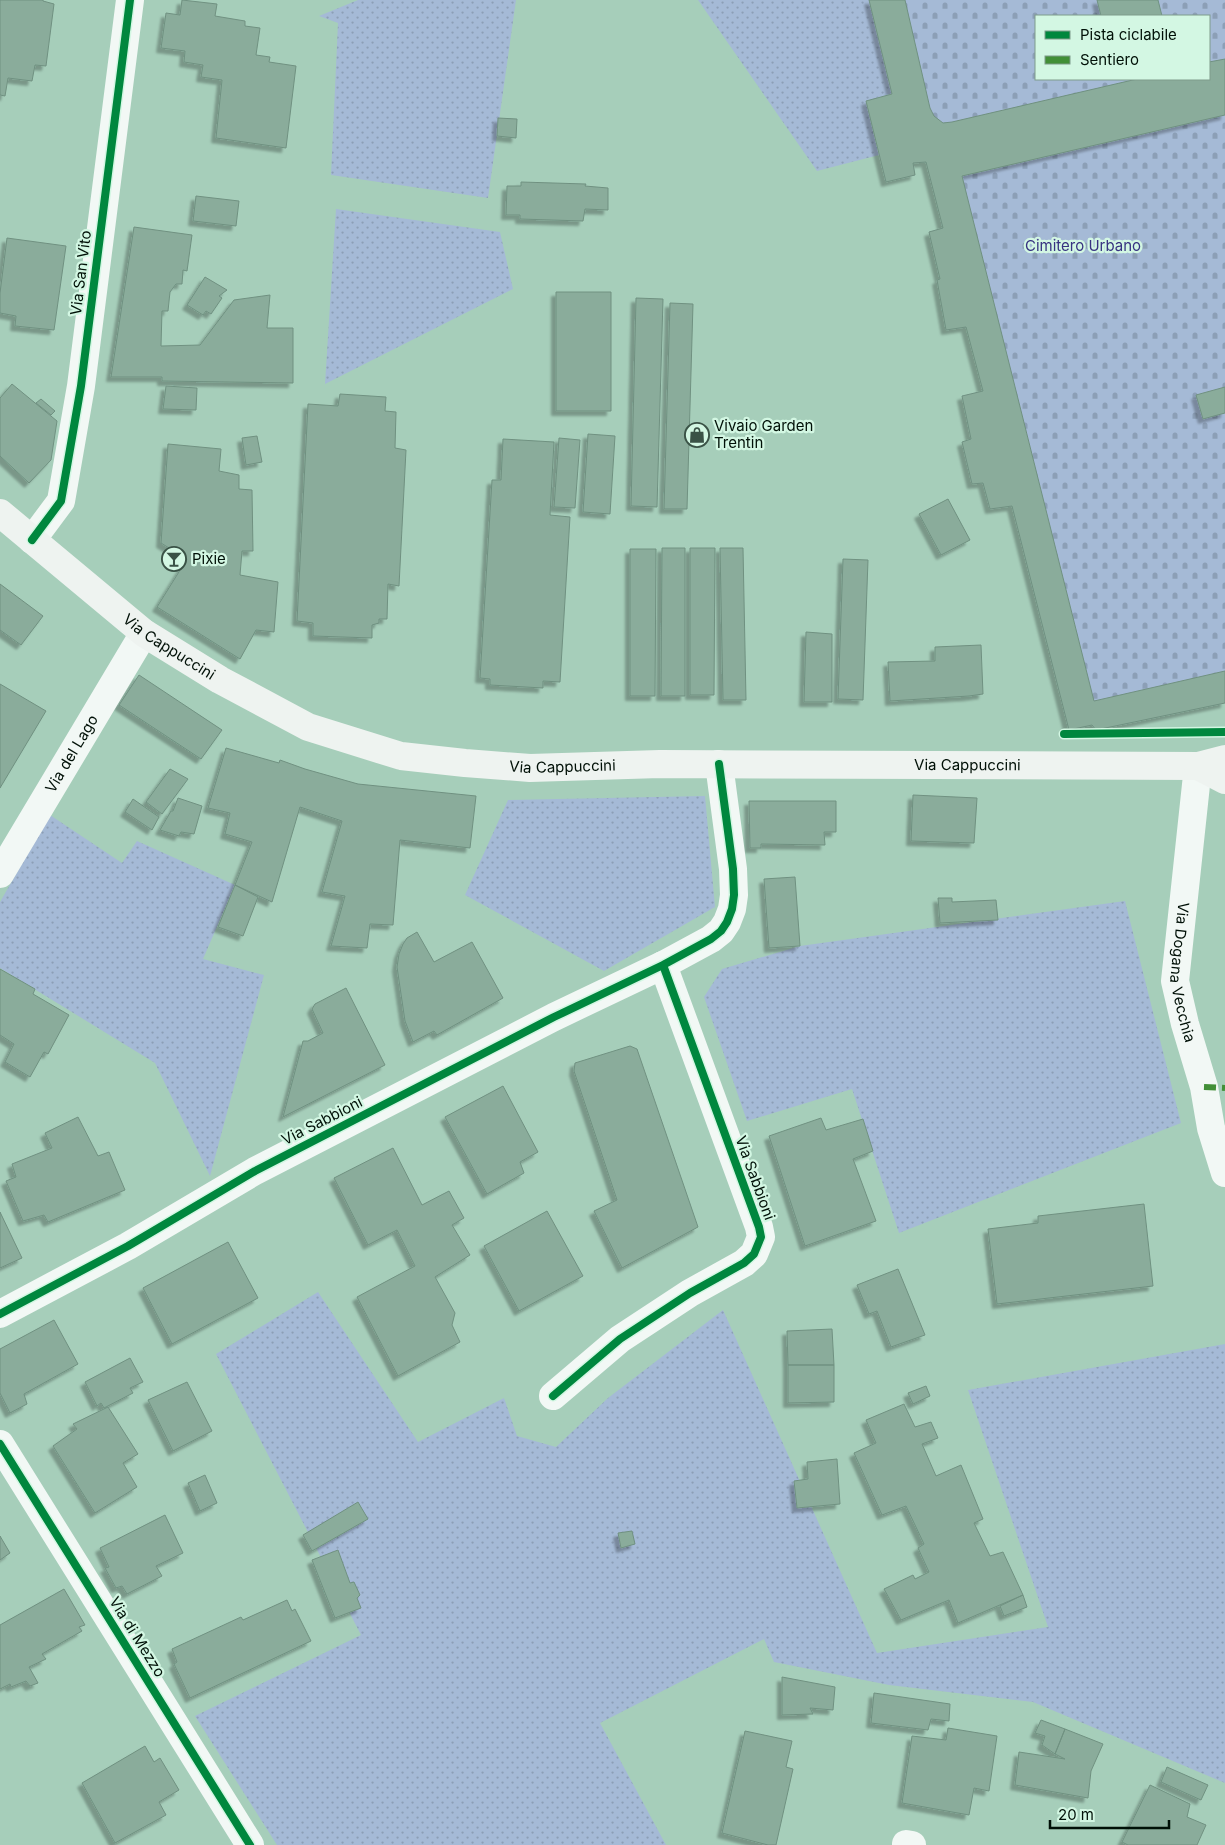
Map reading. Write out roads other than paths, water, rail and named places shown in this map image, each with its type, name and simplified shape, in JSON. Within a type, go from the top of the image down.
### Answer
[{"type":"main road","name":"Via Cappuccini","points":[[0,513],[144,633],[220,680],[308,727],[402,756],[530,768],[719,764],[1198,766],[1225,759]]},
{"type":"main road","name":"Via Cappuccini","points":[[1198,766],[1225,780]]},
{"type":"street","name":"Via San Vito","points":[[32,540],[61,501],[81,386],[130,0]]},
{"type":"street","name":"Via del Lago","points":[[0,874],[144,633]]},
{"type":"street","name":"Via Sabbioni","points":[[0,1314],[128,1246],[264,1167],[554,1017],[663,965],[711,939],[727,922],[732,909],[734,895],[733,869],[719,764]]},
{"type":"street","name":"Via Dogana Vecchia","points":[[1198,766],[1175,981],[1185,1024],[1204,1087],[1211,1128],[1225,1173]]},
{"type":"street","name":"Via Sabbioni","points":[[553,1396],[620,1339],[690,1293],[744,1263],[754,1254],[761,1237],[759,1227],[663,965]]},
{"type":"street","name":"Via di Mezzo","points":[[0,1444],[250,1845]]},
{"type":"place","name":"Vivaio Garden Trentin","points":[[697,435]]},
{"type":"place","name":"Pixie","points":[[174,559]]},
{"type":"park label","name":"Cimitero Urbano","points":[[1083,246]]}]
